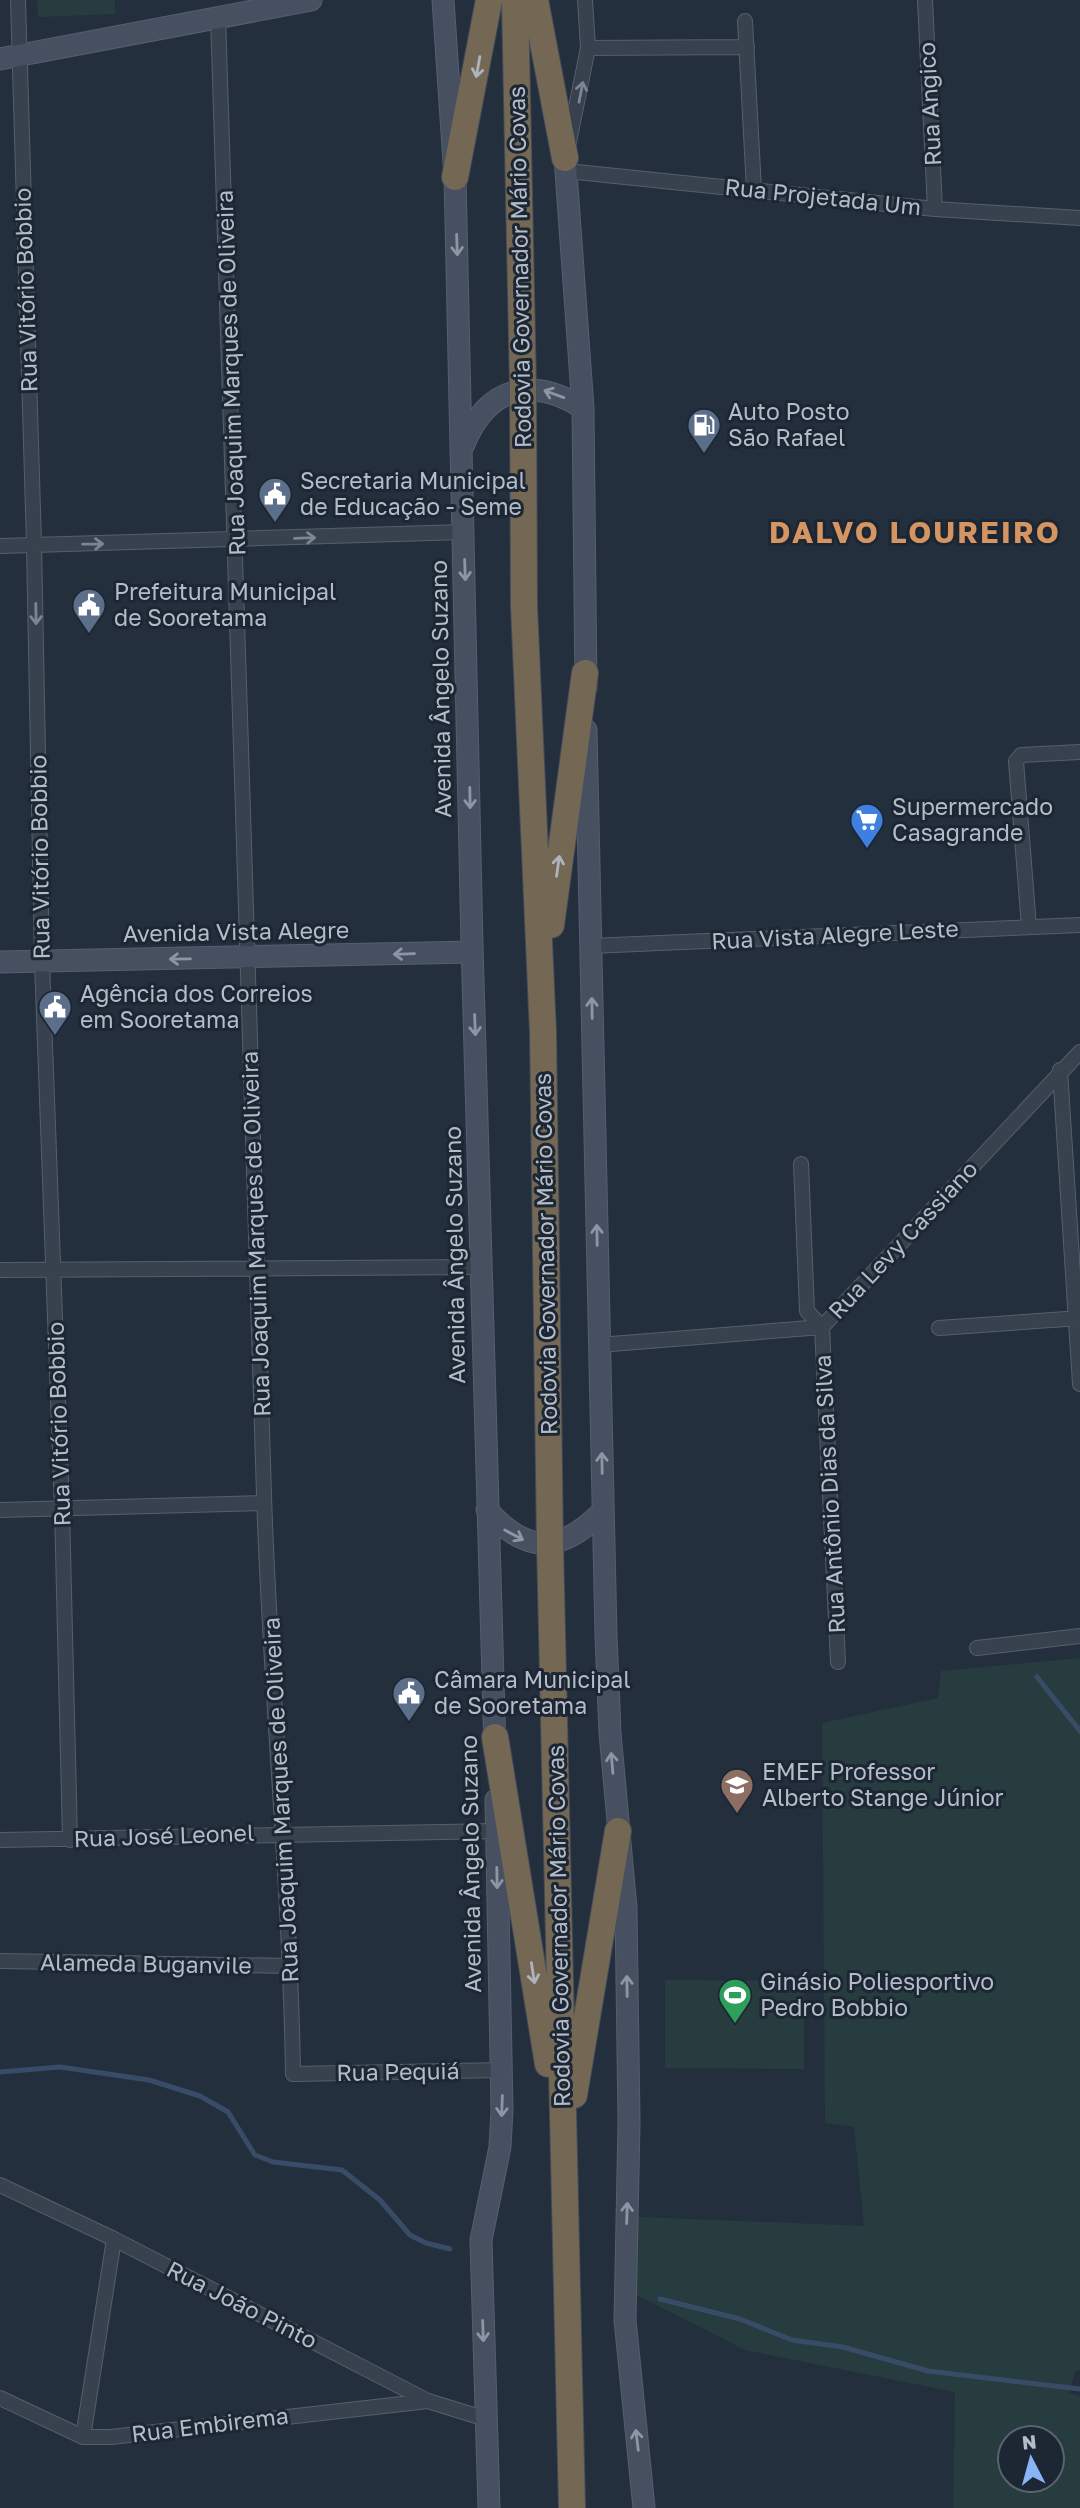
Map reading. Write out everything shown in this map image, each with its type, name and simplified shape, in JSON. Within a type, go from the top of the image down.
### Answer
[{"type":"highway","points":[[455,177],[489,0]]},
{"type":"highway","name":"Rodovia Governador Mário Covas","points":[[515,0],[523,387],[524,606],[543,1032],[550,1545],[572,2508]]},
{"type":"highway","points":[[535,0],[566,165]]},
{"type":"highway","points":[[543,1032],[553,903],[585,673]]},
{"type":"highway","points":[[495,1737],[564,2158]]},
{"type":"highway","points":[[564,2158],[618,1831]]},
{"type":"main road","points":[[10,57],[311,0]]},
{"type":"main road","name":"Avenida Ângelo Suzano","points":[[443,0],[455,177],[463,447],[472,951],[503,2070],[500,2147],[481,2240],[489,2508]]},
{"type":"main road","points":[[566,165],[583,408],[585,673],[602,1512],[610,1733],[626,1908],[629,2123],[625,2320],[644,2508]]},
{"type":"main road","points":[[463,447],[472,426],[487,410],[523,387],[546,390],[583,408]]},
{"type":"main road","name":"Avenida Vista Alegre","points":[[0,962],[472,951]]},
{"type":"main road","points":[[487,1510],[503,1529],[525,1541],[550,1545],[587,1527],[602,1512]]},
{"type":"street","name":"Rua Vitório Bobbio","points":[[19,0],[10,57],[34,545],[42,962],[62,1508],[70,1840]]},
{"type":"street","points":[[566,165],[588,48],[585,0]]},
{"type":"street","name":"Rua Angico","points":[[925,0],[935,209]]},
{"type":"street","name":"Rua Joaquim Marques de Oliveira","points":[[218,16],[237,541],[264,1503],[291,1966],[293,2074]]},
{"type":"street","points":[[746,21],[754,190]]},
{"type":"street","points":[[588,48],[747,47]]},
{"type":"street","name":"Rua Projetada Um","points":[[566,165],[754,190],[935,209],[1080,218]]},
{"type":"street","points":[[0,546],[237,541],[464,532]]},
{"type":"street","points":[[1028,927],[1016,769],[1021,755],[1080,752]]},
{"type":"street","name":"Rua Vista Alegre Leste","points":[[591,946],[1080,925]]},
{"type":"street","name":"Rua Levy Cassiano","points":[[600,1345],[822,1328],[1060,1070],[1080,1052]]},
{"type":"street","points":[[1060,1070],[1080,1384]]},
{"type":"street","name":"Rua Antônio Dias da Silva","points":[[801,1164],[807,1311],[822,1328],[838,1662]]},
{"type":"street","points":[[0,1270],[257,1266],[482,1267]]},
{"type":"street","points":[[939,1328],[1077,1318]]},
{"type":"street","points":[[0,1510],[264,1503]]},
{"type":"street","points":[[977,1648],[1080,1636]]},
{"type":"street","name":"Rua José Leonel","points":[[0,1840],[284,1832],[497,1831]]},
{"type":"street","name":"Alameda Buganvile","points":[[0,1961],[291,1966]]},
{"type":"street","name":"Rua Pequiá","points":[[293,2074],[503,2070]]},
{"type":"street","name":"Rua João Pinto","points":[[0,2185],[114,2239],[428,2401],[486,2419]]},
{"type":"street","points":[[83,2437],[114,2239]]},
{"type":"street","name":"Rua Embirema","points":[[0,2398],[83,2437],[136,2435],[428,2401]]},
{"type":"green space","points":[[37,0],[115,0],[115,14],[38,17]]},
{"type":"green space","points":[[1080,1658],[1080,2370],[1075,2372],[1069,2393],[1080,2396],[1080,2508],[953,2508],[955,2392],[745,2350],[623,2288],[617,2216],[864,2226],[854,2127],[825,2123],[822,1723],[938,1698],[941,1671]]},
{"type":"green space","name":"Ginásio Poliesportivo Pedro Bobbio","points":[[665,1980],[804,1981],[804,2069],[665,2068]]},
{"type":"waterway","points":[[1037,1677],[1080,1731]]},
{"type":"waterway","points":[[0,2072],[60,2067],[149,2080],[200,2096],[228,2112],[255,2155],[273,2162],[342,2170],[380,2200],[410,2235],[426,2243],[450,2249]]},
{"type":"waterway","points":[[660,2299],[740,2319],[792,2340],[843,2347],[928,2371],[1080,2389]]},
{"type":"place","name":"Auto Posto São Rafael","points":[[704,455]]},
{"type":"place","name":"Secretaria Municipal de Educação - Seme","points":[[275,524]]},
{"type":"place","name":"Prefeitura Municipal de Sooretama","points":[[89,635]]},
{"type":"place","name":"Supermercado Casagrande","points":[[867,850]]},
{"type":"place","name":"Agência dos Correios em Sooretama","points":[[55,1037]]},
{"type":"place","name":"Câmara Municipal de Sooretama","points":[[409,1723]]},
{"type":"place","name":"EMEF Professor Alberto Stange Júnior","points":[[737,1815]]},
{"type":"place","name":"Ginásio Poliesportivo Pedro Bobbio","points":[[735,2025]]},
{"type":"district","name":"DALVO LOUREIRO","points":[[915,533]]}]
